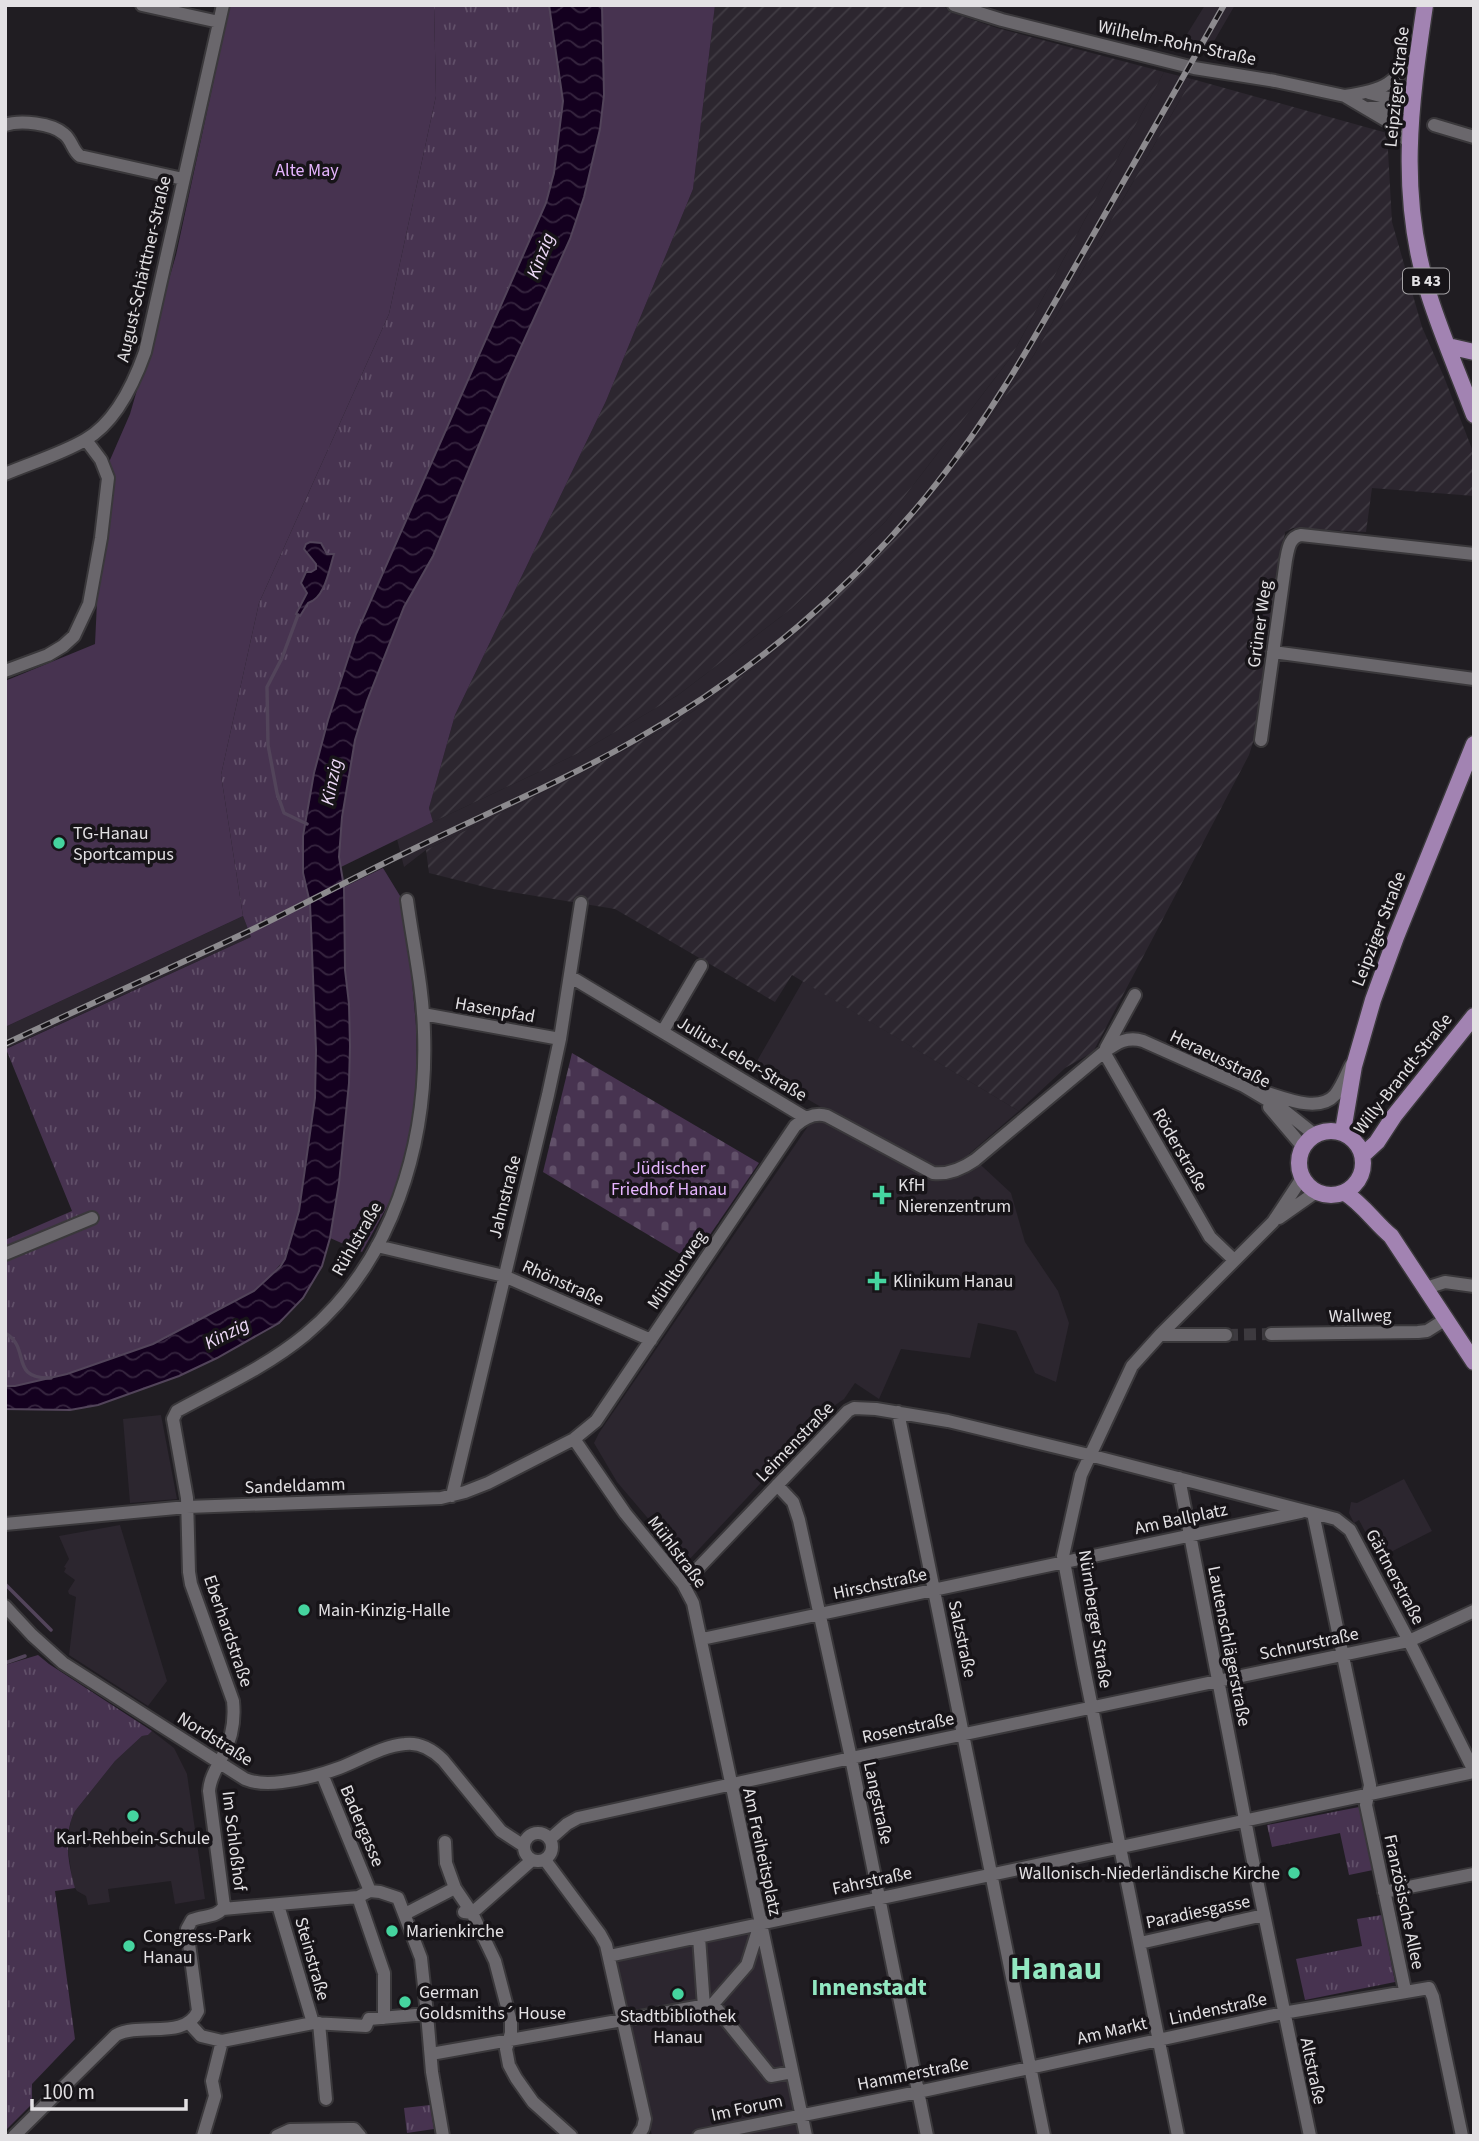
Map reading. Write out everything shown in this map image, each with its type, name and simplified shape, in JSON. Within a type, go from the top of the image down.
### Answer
[{"type":"main road","name":"Leipziger Straße","points":[[1425,5],[1410,108],[1412,214],[1429,295],[1474,415]]},
{"type":"main road","points":[[1448,346],[1474,352]]},
{"type":"main road","name":"Leipziger Straße","points":[[1355,1144],[1345,1125],[1355,1060],[1395,937],[1474,744]]},
{"type":"main road","name":"Willy-Brandt-Straße","points":[[1355,1144],[1377,1142],[1394,1116],[1474,1016]]},
{"type":"main road","points":[[1314,1138],[1336,1131],[1355,1144],[1363,1168],[1358,1181],[1345,1193],[1331,1196],[1316,1192],[1302,1178],[1299,1160],[1314,1138],[1333,1121],[1355,1060]]},
{"type":"main road","points":[[1358,1181],[1383,1219],[1391,1237],[1474,1362]]},
{"type":"main road","points":[[1345,1193],[1391,1237]]},
{"type":"street","points":[[142,5],[219,22]]},
{"type":"street","name":"August-Schärttner-Straße","points":[[5,474],[86,440],[114,412],[137,376],[145,352],[223,5]]},
{"type":"street","name":"Wilhelm-Rohn-Straße","points":[[954,5],[1002,20],[1194,68],[1345,96],[1369,93],[1393,81],[1418,51]]},
{"type":"street","name":"Wilhelm-Rohn-Straße","points":[[1369,93],[1392,99],[1410,108]]},
{"type":"street","name":"Wilhelm-Rohn-Straße","points":[[1345,96],[1389,122],[1409,143]]},
{"type":"street","name":"Wilhelm-Rohn-Straße","points":[[1363,107],[1383,110],[1410,108]]},
{"type":"street","points":[[5,125],[20,122],[54,129],[65,134],[75,153],[80,156],[183,179]]},
{"type":"street","points":[[1434,125],[1474,137]]},
{"type":"street","points":[[5,671],[48,655],[63,646],[74,636],[89,604],[108,478],[101,460],[86,440]]},
{"type":"street","name":"Grüner Weg","points":[[1261,740],[1290,544],[1296,536],[1474,554]]},
{"type":"street","points":[[1273,652],[1474,679]]},
{"type":"street","name":"Rühlstraße","points":[[187,1507],[173,1425],[175,1415],[268,1362],[306,1334],[346,1292],[377,1246],[402,1194],[412,1158],[424,1055],[423,1014],[407,900]]},
{"type":"street","name":"Jahnstraße","points":[[452,1496],[561,1039],[581,903]]},
{"type":"street","points":[[663,1031],[701,966]]},
{"type":"street","name":"Julius-Leber-Straße","points":[[570,977],[806,1118],[818,1114],[827,1116],[933,1173],[954,1171],[975,1160],[1104,1052]]},
{"type":"street","points":[[1104,1052],[1135,995]]},
{"type":"street","name":"Hasenpfad","points":[[423,1014],[561,1039]]},
{"type":"street","name":"Heraeusstraße","points":[[1104,1052],[1122,1041],[1143,1041],[1244,1086],[1281,1108],[1314,1138]]},
{"type":"street","name":"Röderstraße","points":[[1104,1052],[1210,1237],[1234,1260]]},
{"type":"street","points":[[1244,1086],[1284,1098],[1318,1104],[1334,1096],[1355,1060]]},
{"type":"street","name":"Mühltorweg","points":[[575,1439],[596,1421],[795,1126],[806,1118]]},
{"type":"street","name":"Nürnberger Straße","points":[[1121,1848],[1064,1562],[1077,1489],[1089,1455],[1132,1366],[1273,1222],[1302,1178]]},
{"type":"street","points":[[1273,1222],[1316,1192]]},
{"type":"street","points":[[5,1254],[92,1218]]},
{"type":"street","name":"Rhönstraße","points":[[377,1246],[504,1276],[651,1340]]},
{"type":"street","points":[[1426,1288],[1445,1282],[1474,1286]]},
{"type":"street","name":"Wallweg","points":[[1271,1334],[1423,1332],[1446,1319]]},
{"type":"street","points":[[1160,1335],[1226,1335]]},
{"type":"street","name":"Leimenstraße","points":[[683,1584],[848,1411],[862,1408],[948,1421],[1089,1455]]},
{"type":"street","name":"Salzstraße","points":[[898,1412],[992,1874]]},
{"type":"street","name":"Sandeldamm","points":[[5,1524],[187,1507],[452,1496],[488,1483],[575,1439]]},
{"type":"street","name":"Mühlstraße","points":[[575,1439],[625,1513],[683,1584],[693,1603],[731,1784]]},
{"type":"street","name":"Gärtnerstraße","points":[[1089,1455],[1336,1519],[1350,1530],[1474,1771]]},
{"type":"street","name":"Lautenschlägerstraße","points":[[1179,1478],[1245,1820]]},
{"type":"street","name":"Langstraße","points":[[777,1485],[796,1508],[927,2136]]},
{"type":"street","name":"Eberhardstraße","points":[[187,1507],[191,1584],[233,1700],[230,1738],[219,1763]]},
{"type":"street","name":"Am Ballplatz","points":[[1064,1562],[1190,1534],[1310,1512]]},
{"type":"street","name":"Französische Allee","points":[[1283,2013],[1405,1990],[1366,1805],[1370,1785],[1310,1512]]},
{"type":"street","name":"Hirschstraße","points":[[702,1639],[1064,1562]]},
{"type":"street","name":"Nordstraße","points":[[5,1606],[63,1663],[245,1779],[261,1784],[296,1780],[322,1774],[385,1749],[405,1744],[421,1746],[437,1754],[501,1831],[524,1846]]},
{"type":"street","name":"Schnurstraße","points":[[1092,1708],[1409,1641],[1474,1611]]},
{"type":"street","name":"Rosenstraße","points":[[731,1784],[1092,1708]]},
{"type":"street","name":"Im Schloßhof","points":[[189,2023],[198,2010],[187,1929],[192,1920],[215,1915],[223,1909],[209,1791],[212,1775],[219,1763]]},
{"type":"street","points":[[1044,2136],[992,1874],[1474,1771]]},
{"type":"street","name":"Badergasse","points":[[322,1774],[364,1894],[384,1973],[384,2018]]},
{"type":"street","name":"Am Freiheitsplatz","points":[[524,1846],[527,1838],[535,1833],[544,1834],[550,1839],[578,1818],[731,1784],[806,2136]]},
{"type":"street","points":[[1245,1820],[1283,2013]]},
{"type":"street","points":[[467,1912],[553,1849],[550,1839]]},
{"type":"street","points":[[445,1842],[446,1863],[455,1888],[495,1961],[511,2022],[507,2056],[516,2078],[533,2102],[571,2136]]},
{"type":"street","points":[[524,1846],[527,1856],[538,1860],[600,1934],[609,1956],[645,2119],[642,2135]]},
{"type":"street","name":"Am Markt","points":[[1031,2067],[1159,2039],[1121,1848]]},
{"type":"street","name":"Fahrstraße","points":[[609,1956],[992,1874]]},
{"type":"street","points":[[1384,1892],[1474,1874]]},
{"type":"street","points":[[405,1914],[455,1888]]},
{"type":"street","points":[[223,1909],[380,1892],[398,1898],[421,1958],[443,2136]]},
{"type":"street","name":"Steinstraße","points":[[278,1905],[316,2023],[326,2099]]},
{"type":"street","name":"Paradiesgasse","points":[[1140,1943],[1264,1915]]},
{"type":"street","points":[[431,2054],[709,2005],[747,1965],[760,1923]]},
{"type":"street","points":[[699,1937],[709,2005]]},
{"type":"street","points":[[1405,1990],[1429,1987],[1433,1997],[1462,2136]]},
{"type":"street","name":"Im Forum","points":[[709,2005],[771,2076],[792,2072]]},
{"type":"street","name":"Lindenstraße","points":[[1159,2039],[1283,2013]]},
{"type":"street","name":"Altstraße","points":[[1283,2013],[1310,2136]]},
{"type":"street","points":[[13,2136],[109,2040],[123,2031],[173,2028],[189,2023],[201,2036],[222,2041],[316,2023],[366,2026],[369,2019],[427,2014]]},
{"type":"street","points":[[1159,2039],[1178,2136]]},
{"type":"street","points":[[203,2136],[215,2096],[212,2081],[222,2041]]},
{"type":"street","name":"Hammerstraße","points":[[801,2114],[1031,2067]]},
{"type":"street","name":"Im Forum","points":[[699,2136],[801,2114]]},
{"type":"street","points":[[277,2136],[290,2130],[354,2129],[360,2136]]},
{"type":"shaded area","points":[[715,5],[943,5],[950,12],[997,28],[1164,72],[1011,357],[885,522],[791,609],[678,695],[581,752],[433,822],[429,808],[455,715],[606,401],[693,189]]},
{"type":"shaded area","points":[[1205,5],[1235,5],[1209,50],[1184,39]]},
{"type":"shaded area","points":[[1164,72],[1192,79],[1034,355],[978,435],[902,532],[825,608],[758,665],[678,722],[426,850],[404,867],[397,839],[581,752],[678,695],[791,609],[885,522],[1011,357]]},
{"type":"shaded area","points":[[1192,79],[1387,133],[1392,222],[1422,327],[1474,454],[1474,496],[1372,488],[1366,532],[1293,528],[1285,532],[1255,736],[1249,755],[1093,1052],[1065,1068],[1019,1111],[792,975],[775,1002],[615,909],[493,889],[429,873],[426,850],[678,722],[758,665],[825,608],[902,532],[978,435],[1034,355]]},
{"type":"shaded area","points":[[243,916],[251,937],[5,1049],[5,1027]]},
{"type":"shaded area","name":"Klinikum Hanau","points":[[803,981],[1019,1111],[969,1154],[1011,1193],[1025,1242],[1058,1291],[1069,1323],[1056,1382],[1035,1373],[1016,1331],[989,1325],[978,1323],[970,1358],[901,1349],[879,1399],[855,1383],[844,1399],[834,1406],[831,1404],[821,1419],[686,1563],[617,1482],[594,1443],[821,1107],[753,1068]]},
{"type":"shaded area","points":[[161,1415],[177,1499],[130,1503],[123,1419]]},
{"type":"shaded area","points":[[1404,1479],[1432,1531],[1379,1558],[1359,1520],[1354,1523],[1349,1513],[1351,1502],[1357,1503]]},
{"type":"shaded area","points":[[120,1525],[167,1681],[148,1706],[69,1655],[76,1597],[68,1591],[75,1580],[64,1572],[69,1559],[59,1536]]},
{"type":"shaded area","name":"Karl-Rehbein-Schule","points":[[152,1731],[174,1748],[187,1774],[205,1899],[175,1904],[171,1881],[108,1889],[110,1902],[88,1905],[86,1896],[73,1885],[67,1843],[71,1820],[75,1811],[115,1761],[142,1736]]},
{"type":"shaded area","points":[[756,1929],[802,2136],[652,2136],[613,1961]]},
{"type":"green space","name":"Alte May","points":[[230,5],[434,5],[436,96],[389,314],[259,603],[221,775],[243,916],[5,1027],[5,681],[95,644],[103,476],[130,414],[176,255]]},
{"type":"green space","points":[[434,5],[549,5],[563,101],[554,173],[546,203],[356,634],[314,773],[303,836],[303,873],[310,903],[316,1050],[315,1098],[299,1211],[285,1259],[254,1291],[153,1344],[67,1374],[5,1386],[5,1240],[72,1211],[6,1049],[251,937],[243,916],[221,775],[259,603],[389,314],[436,96]]},
{"type":"green space","points":[[602,5],[715,5],[693,189],[606,401],[455,715],[429,808],[433,822],[341,867],[339,857],[342,817],[355,740],[367,701],[404,607],[433,556],[506,380],[570,239],[584,197],[600,129],[604,95]]},
{"type":"green space","points":[[383,868],[405,904],[416,1025],[417,1087],[410,1146],[399,1185],[362,1252],[330,1238],[339,1183],[350,1046],[345,970],[344,887]]},
{"type":"green space","name":"Jüdischer Friedhof Hanau","points":[[572,1053],[759,1163],[692,1261],[543,1172]]},
{"type":"green space","points":[[38,1655],[152,1731],[142,1736],[115,1761],[75,1811],[71,1820],[68,1849],[75,1888],[55,1891],[75,2039],[32,2084],[32,2104],[5,2131],[5,1665]]},
{"type":"green space","points":[[1359,1807],[1373,1870],[1349,1875],[1340,1833],[1272,1847],[1267,1825]]},
{"type":"green space","points":[[1382,1915],[1395,1982],[1305,2000],[1296,1959],[1362,1946],[1357,1919]]},
{"type":"green space","points":[[430,2105],[434,2129],[407,2133],[404,2108]]},
{"type":"water","name":"Kinzig","points":[[549,5],[602,5],[604,95],[600,129],[584,197],[570,239],[506,380],[433,556],[404,607],[367,701],[355,740],[342,817],[339,857],[344,887],[349,1083],[339,1183],[330,1238],[322,1266],[303,1298],[279,1323],[179,1376],[98,1405],[70,1410],[5,1409],[5,1386],[67,1374],[153,1344],[254,1291],[285,1259],[299,1211],[315,1098],[316,1050],[310,903],[303,873],[303,836],[314,773],[356,634],[546,203],[554,173],[563,101]]},
{"type":"water","points":[[310,542],[321,543],[327,554],[334,554],[322,590],[308,603],[300,616],[296,614],[307,593],[301,583],[306,572],[316,569],[316,564],[304,549]]},
{"type":"waterway","points":[[298,615],[282,658],[267,687],[268,745],[277,793],[284,813],[307,824]]},
{"type":"waterway","points":[[5,1333],[18,1346],[29,1374],[51,1378]]},
{"type":"waterway","points":[[5,1584],[51,1630]]},
{"type":"waterway","points":[[5,1663],[25,1656]]},
{"type":"tunnel","points":[[1226,1335],[1271,1334]]},
{"type":"railway","points":[[5,1044],[247,932],[607,756],[678,715],[759,658],[798,626],[836,593],[905,521],[977,429],[1047,316],[1224,5]]},
{"type":"place","name":"TG-Hanau Sportcampus","points":[[59,843]]},
{"type":"place","name":"KfH Nierenzentrum","points":[[882,1195]]},
{"type":"place","name":"Klinikum Hanau","points":[[877,1281]]},
{"type":"place","name":"Main-Kinzig-Halle","points":[[304,1610]]},
{"type":"place","name":"Karl-Rehbein-Schule","points":[[133,1816]]},
{"type":"place","name":"Wallonisch-Niederländische Kirche","points":[[1294,1873]]},
{"type":"place","name":"Marienkirche","points":[[392,1931]]},
{"type":"place","name":"Congress-Park Hanau","points":[[129,1946]]},
{"type":"place","name":"Stadtbibliothek Hanau","points":[[678,1994]]},
{"type":"place","name":"German Goldsmiths´ House","points":[[405,2002]]},
{"type":"district","name":"Hanau","points":[[1056,1969]]},
{"type":"district","name":"Innenstadt","points":[[869,1987]]}]
